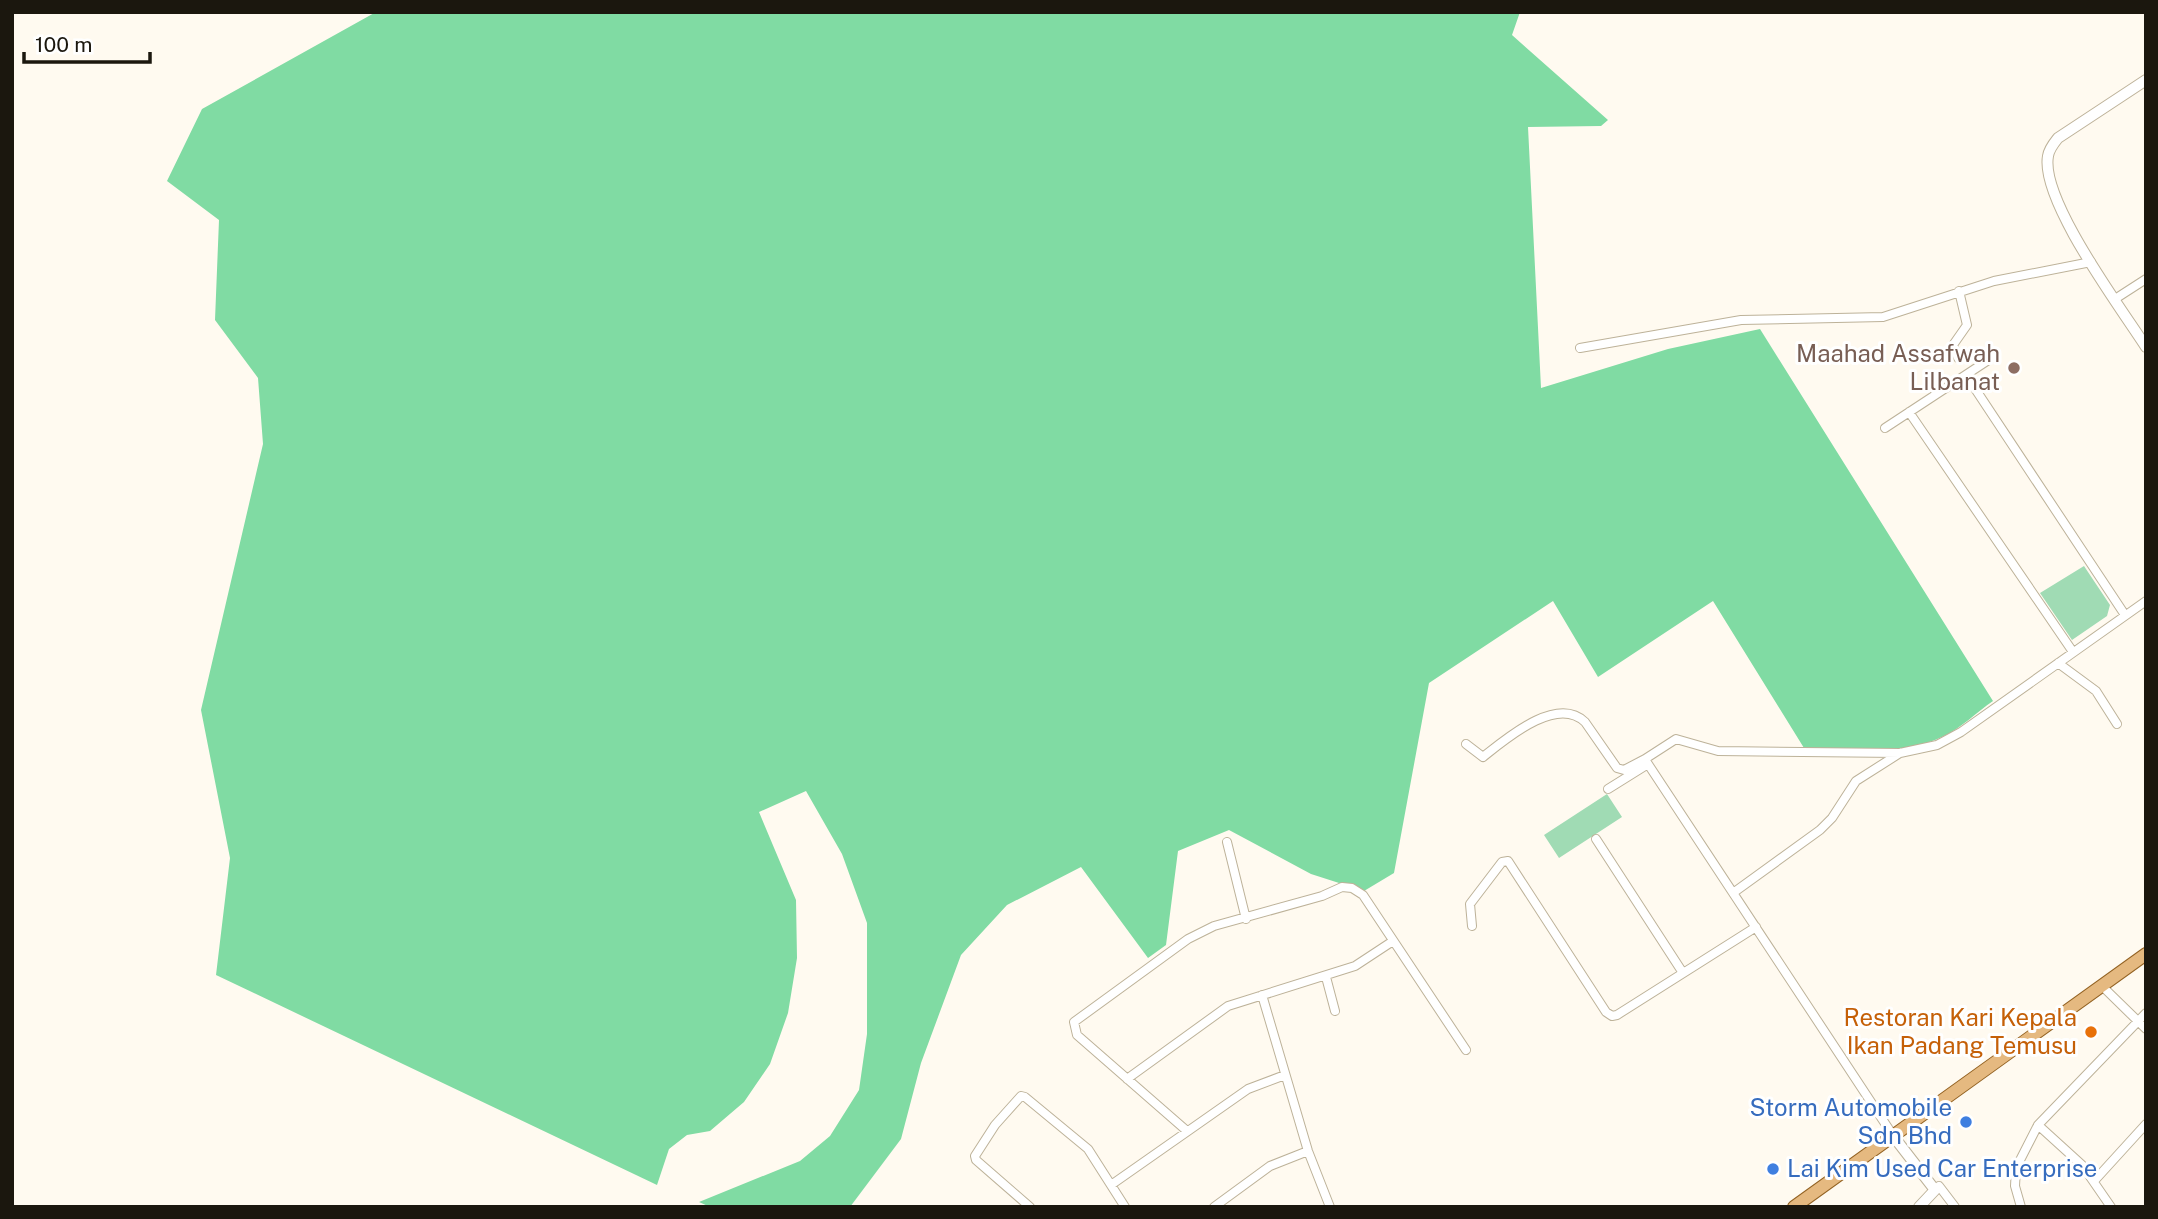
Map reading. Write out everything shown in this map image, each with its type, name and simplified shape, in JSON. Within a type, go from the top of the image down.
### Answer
[{"type":"main road","points":[[1794,1207],[2146,954]]},
{"type":"street","points":[[2144,342],[2091,262],[2059,206],[2048,169],[2048,157],[2051,147],[2068,130],[2146,80]]},
{"type":"street","points":[[1580,348],[1741,320],[1883,317],[1994,281],[2091,262]]},
{"type":"street","points":[[2115,299],[2146,279]]},
{"type":"street","points":[[1958,358],[1953,345],[1967,325],[1959,291]]},
{"type":"street","points":[[1885,428],[1990,359]]},
{"type":"street","points":[[1966,375],[2125,615]]},
{"type":"street","points":[[1909,412],[2073,652]]},
{"type":"street","points":[[1608,789],[1676,739],[1718,751],[1900,753],[1921,750],[1949,740],[2146,601]]},
{"type":"street","points":[[2058,663],[2092,687],[2117,724]]},
{"type":"street","points":[[1466,744],[1483,757],[1524,727],[1544,717],[1564,712],[1579,716],[1586,722],[1617,768],[1623,770],[1646,762]]},
{"type":"street","points":[[1733,893],[1820,830],[1832,818],[1856,781],[1900,753]]},
{"type":"street","points":[[1646,762],[1894,1137],[1935,1190],[1919,1207]]},
{"type":"street","points":[[1596,839],[1683,973]]},
{"type":"street","points":[[1227,842],[1246,919]]},
{"type":"street","points":[[1472,926],[1469,913],[1472,900],[1502,862],[1508,862],[1606,1012],[1612,1016],[1755,927]]},
{"type":"street","points":[[1187,1131],[1077,1035],[1073,1026],[1076,1019],[1188,939],[1214,926],[1322,897],[1342,887],[1352,888],[1363,895],[1466,1050]]},
{"type":"street","points":[[1127,1079],[1228,1006],[1355,966],[1393,941]]},
{"type":"street","points":[[1326,976],[1335,1011]]},
{"type":"street","points":[[2102,986],[2146,1030]]},
{"type":"street","points":[[1262,995],[1308,1151],[1329,1207]]},
{"type":"street","points":[[2021,1207],[2015,1186],[2016,1168],[2038,1125],[2146,1013]]},
{"type":"street","points":[[1111,1185],[1248,1089],[1285,1075]]},
{"type":"street","points":[[1030,1207],[976,1160],[975,1156],[995,1125],[1021,1096],[1081,1141],[1125,1207]]},
{"type":"street","points":[[2095,1180],[2146,1124]]},
{"type":"street","points":[[2038,1125],[2066,1148],[2095,1180],[2111,1207]]},
{"type":"street","points":[[1214,1207],[1270,1166],[1308,1151]]},
{"type":"street","points":[[1939,1185],[1955,1207]]},
{"type":"green space","points":[[376,12],[1520,12],[1512,35],[1608,120],[1601,126],[1528,127],[1541,388],[1668,349],[1760,329],[1993,701],[1957,729],[1928,743],[1876,750],[1804,748],[1713,601],[1598,677],[1553,601],[1429,683],[1394,873],[1364,891],[1311,874],[1229,830],[1178,851],[1166,945],[1148,958],[1081,867],[1007,905],[961,955],[921,1063],[901,1139],[850,1207],[710,1207],[699,1202],[800,1161],[830,1136],[859,1090],[867,1034],[867,923],[842,854],[806,791],[759,812],[796,900],[797,958],[788,1013],[770,1064],[744,1102],[710,1131],[687,1135],[669,1149],[657,1185],[216,975],[230,858],[201,710],[263,444],[258,378],[215,320],[219,220],[167,181],[202,109]]},
{"type":"green space","points":[[2084,566],[2110,605],[2107,616],[2072,640],[2040,593]]},
{"type":"green space","points":[[1607,794],[1622,817],[1559,858],[1544,835]]},
{"type":"place","name":"Maahad Assafwah Lilbanat","points":[[2014,368]]},
{"type":"place","name":"Restoran Kari Kepala Ikan Padang Temusu","points":[[2091,1032]]},
{"type":"place","name":"Storm Automobile Sdn Bhd","points":[[1966,1122]]},
{"type":"place","name":"Lai Kim Used Car Enterprise","points":[[1773,1169]]}]
